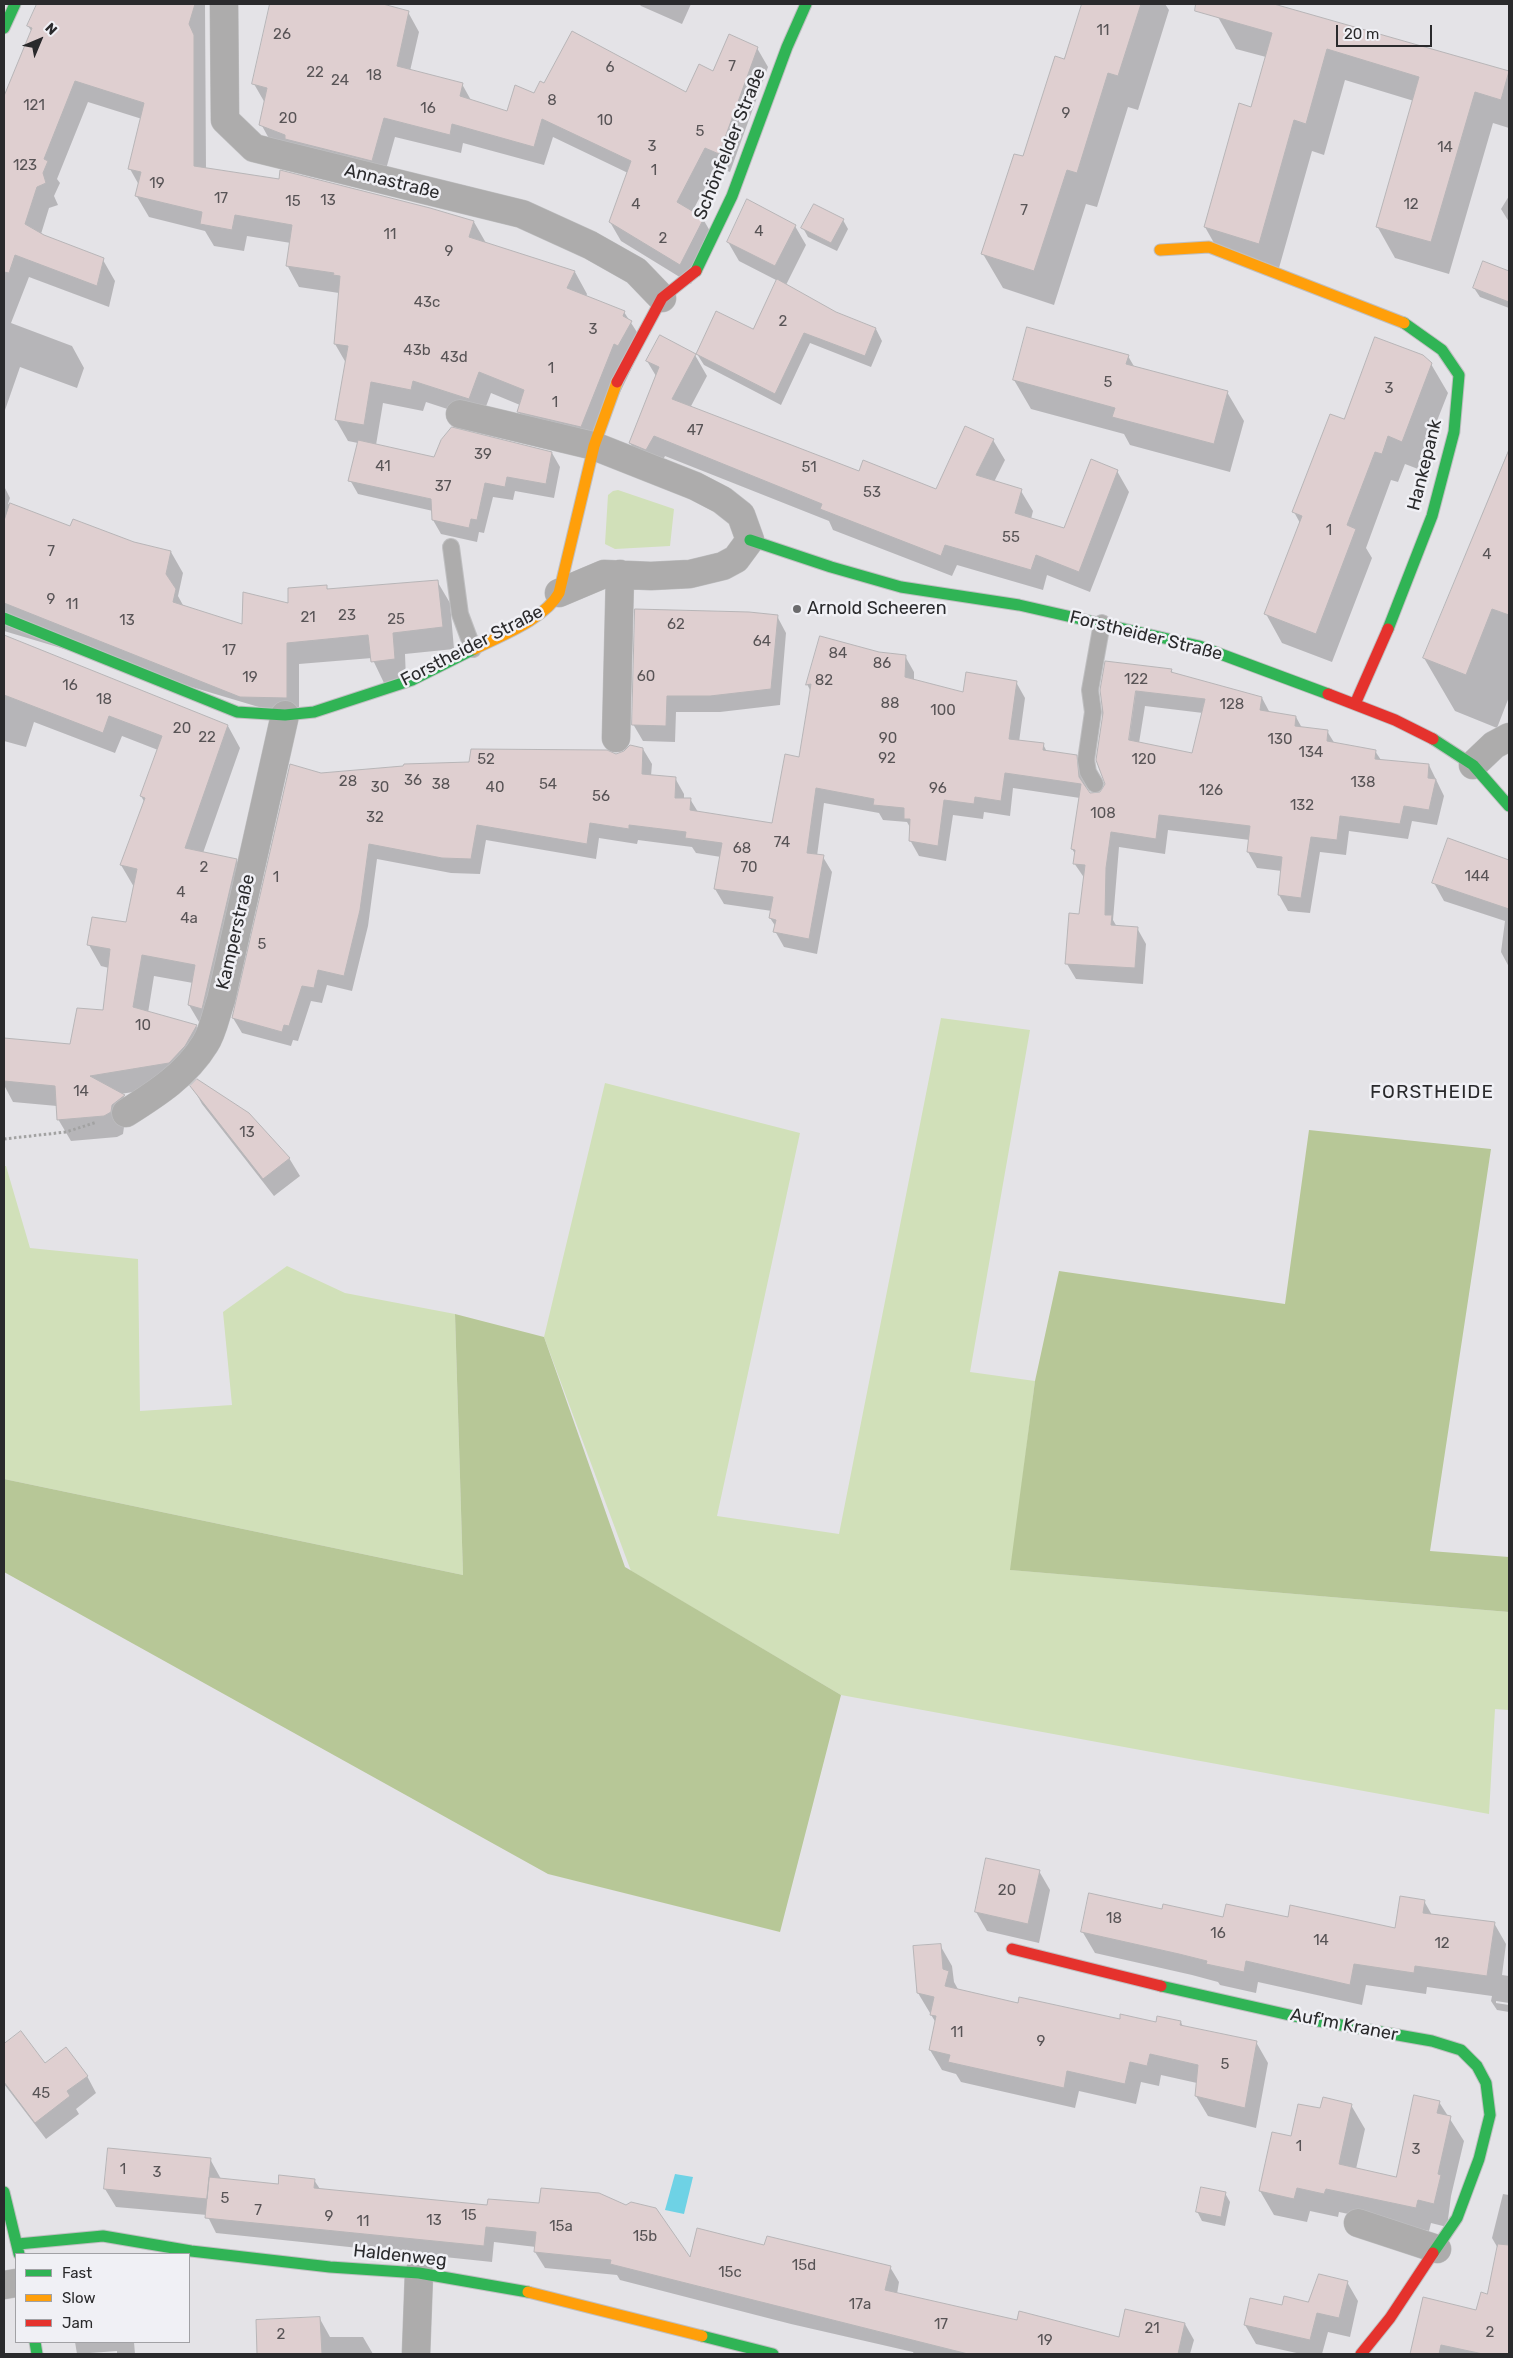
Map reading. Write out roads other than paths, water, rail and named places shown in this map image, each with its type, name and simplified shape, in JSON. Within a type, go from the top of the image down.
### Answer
[{"type":"street","points":[[4,28],[15,4]]},
{"type":"street","name":"Annastraße","points":[[224,4],[225,120],[254,148],[522,214],[590,245],[636,271],[662,298]]},
{"type":"street","name":"Schönfelder Straße","points":[[559,593],[594,446],[613,389],[662,298],[694,274],[732,196],[787,47],[806,4]]},
{"type":"street","name":"Hankepank","points":[[1160,250],[1209,247],[1410,325],[1442,350],[1459,374],[1454,432],[1432,516],[1389,628],[1355,704]]},
{"type":"street","points":[[460,414],[594,446],[696,486],[722,500],[741,515],[750,540]]},
{"type":"street","name":"Forstheider Straße","points":[[4,618],[237,712],[285,715],[314,712],[412,680],[518,627],[553,604],[559,593],[604,574],[651,576],[690,574],[723,566],[736,559],[750,540],[831,567],[901,586],[1019,605],[1199,646],[1395,720],[1445,745],[1473,765],[1509,806]]},
{"type":"street","points":[[616,738],[620,574]]},
{"type":"street","name":"Kamperstraße","points":[[126,1112],[167,1087],[189,1065],[206,1043],[221,1000],[285,715]]},
{"type":"street","points":[[1473,765],[1494,745],[1509,736]]},
{"type":"street","name":"Auf'm Kraner","points":[[1012,1949],[1183,1992],[1307,2019],[1432,2041],[1461,2050],[1477,2066],[1486,2083],[1490,2115],[1479,2158],[1457,2218],[1390,2318],[1361,2354]]},
{"type":"street","points":[[4,2192],[19,2249]]},
{"type":"street","points":[[1358,2223],[1437,2249]]},
{"type":"street","name":"Haldenweg","points":[[19,2249],[103,2236],[191,2250],[321,2266],[419,2273],[523,2291],[773,2354]]},
{"type":"street","points":[[416,2354],[419,2273]]},
{"type":"lane","points":[[451,547],[460,614],[473,649]]},
{"type":"lane","points":[[1095,784],[1088,772],[1086,760],[1093,712],[1090,690],[1102,623]]},
{"type":"water","points":[[675,2174],[693,2177],[684,2214],[665,2210]]},
{"type":"place","name":"Arnold Scheeren","points":[[797,609]]},
{"type":"district","name":"FORSTHEIDE","points":[[1432,1093]]}]
